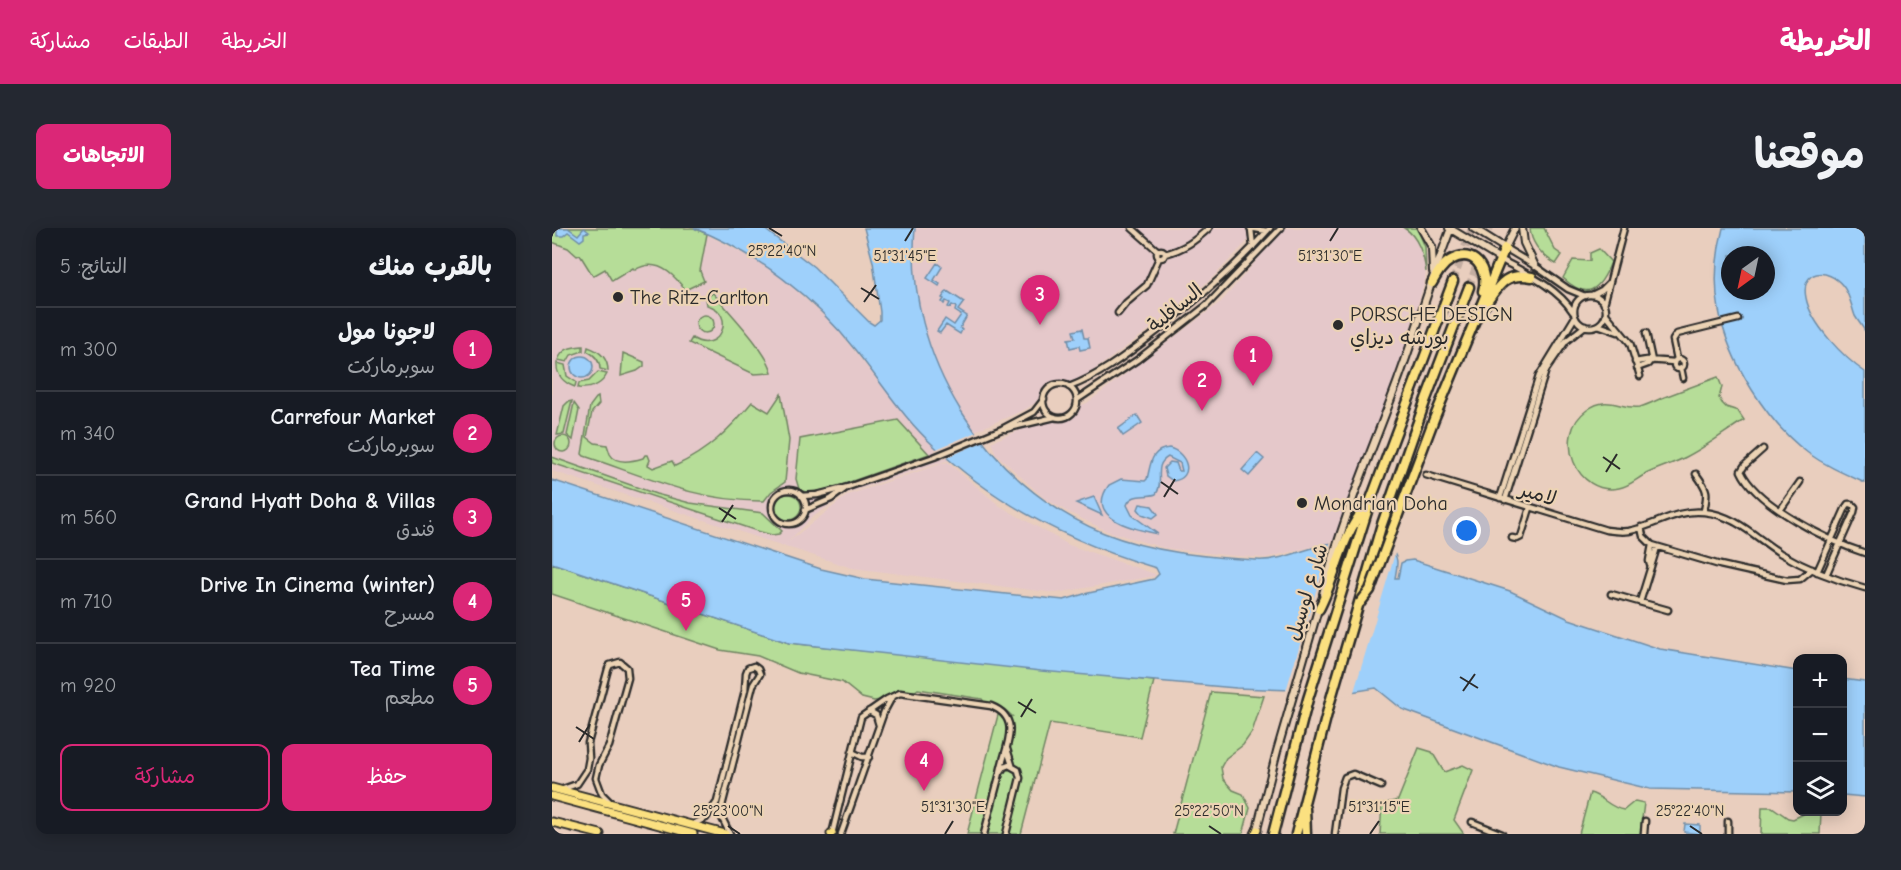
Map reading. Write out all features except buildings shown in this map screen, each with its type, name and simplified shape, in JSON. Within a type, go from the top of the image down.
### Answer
[{"type":"highway","points":[[1360,603],[1370,590],[1434,419],[1505,248]]},
{"type":"highway","points":[[1432,283],[1439,270],[1450,260],[1464,257],[1477,262],[1485,278],[1474,320]]},
{"type":"highway","points":[[1474,320],[1495,289],[1504,281],[1517,276],[1532,277]]},
{"type":"highway","name":"شارع لوسيل","points":[[1274,834],[1352,528],[1370,502],[1453,280]]},
{"type":"highway","points":[[1296,834],[1330,702],[1381,527],[1426,399],[1469,287]]},
{"type":"highway","points":[[1319,609],[1352,528]]},
{"type":"highway","points":[[1304,800],[1306,834]]},
{"type":"main road","points":[[556,789],[724,834]]},
{"type":"main road","points":[[552,796],[693,834]]},
{"type":"main road","points":[[552,822],[600,834]]},
{"type":"street","points":[[1132,228],[1158,251],[1163,251],[1165,254]]},
{"type":"street","points":[[1118,313],[1147,285],[1159,258],[1190,245],[1209,228]]},
{"type":"street","points":[[1253,247],[1250,228],[1268,229]]},
{"type":"street","name":"السافلية","points":[[1077,400],[1137,360],[1191,318],[1231,282],[1281,228]]},
{"type":"street","points":[[1421,228],[1432,247],[1434,259],[1432,283]]},
{"type":"street","points":[[1450,228],[1532,277],[1562,298],[1584,326]]},
{"type":"street","name":"شارع لوسيل","points":[[1352,528],[1450,228]]},
{"type":"street","points":[[1473,228],[1568,289],[1585,296]]},
{"type":"street","points":[[1505,248],[1515,228]]},
{"type":"street","points":[[1522,228],[1524,243],[1535,266]]},
{"type":"street","points":[[1624,228],[1605,304],[1606,314],[1630,343],[1640,376]]},
{"type":"street","name":"السافلية","points":[[1070,387],[1085,381],[1128,352],[1185,309],[1253,247],[1268,229]]},
{"type":"street","points":[[1158,251],[1156,255],[1159,258]]},
{"type":"street","points":[[1503,499],[1523,432],[1543,378],[1553,354],[1575,316],[1577,302],[1585,296],[1602,290],[1611,278]]},
{"type":"street","points":[[1562,298],[1568,289]]},
{"type":"street","points":[[1592,295],[1605,304]]},
{"type":"street","points":[[1185,309],[1191,318]]},
{"type":"street","points":[[1598,325],[1606,314]]},
{"type":"street","points":[[1683,378],[1680,368],[1675,367],[1673,342],[1675,335],[1737,319]]},
{"type":"street","points":[[1553,354],[1584,326],[1598,325],[1617,332],[1625,338]]},
{"type":"street","points":[[1646,333],[1651,361]]},
{"type":"street","points":[[1637,368],[1651,361]]},
{"type":"street","points":[[1635,362],[1676,361]]},
{"type":"street","points":[[801,496],[817,495],[848,487],[934,457],[1002,429],[1034,412],[1047,391],[1053,386],[1061,384],[1070,387],[1075,393],[1077,400],[1073,412],[1065,417],[1048,418],[1012,429],[1002,429]]},
{"type":"street","points":[[1044,399],[1048,413],[1057,417]]},
{"type":"street","points":[[1763,449],[1742,467],[1741,472],[1756,489],[1804,525],[1831,540],[1865,553]]},
{"type":"street","points":[[1696,474],[1707,489],[1704,512]]},
{"type":"street","name":"لامير","points":[[1426,476],[1606,530],[1628,531],[1680,513],[1704,512],[1721,515],[1735,521],[1778,551],[1814,571],[1865,588]]},
{"type":"street","points":[[1780,509],[1800,482]]},
{"type":"street","points":[[805,510],[831,499],[848,487]]},
{"type":"street","points":[[792,490],[801,496],[805,503],[805,510],[799,520],[788,523],[780,521],[772,511],[774,499],[782,492],[792,490]]},
{"type":"street","points":[[1641,527],[1643,536],[1655,546],[1728,567],[1787,580],[1800,579],[1814,571],[1846,507],[1852,504],[1855,507],[1854,512],[1826,575]]},
{"type":"street","points":[[1512,538],[1521,537],[1530,508]]},
{"type":"street","points":[[1640,602],[1650,565],[1649,561],[1655,546]]},
{"type":"street","points":[[1611,594],[1668,610]]},
{"type":"street","name":"شارع لوسيل","points":[[1256,833],[1319,609]]},
{"type":"street","points":[[556,789],[570,788],[580,781],[585,773],[590,758],[588,743],[608,669],[610,665],[620,662],[627,668],[628,678],[609,746],[600,761],[596,777],[598,788],[611,804]]},
{"type":"street","points":[[691,825],[706,818],[717,802],[746,690],[746,673],[750,667],[754,666],[760,674],[753,686],[722,806],[722,818],[730,834]]},
{"type":"street","points":[[832,834],[861,717],[892,696],[904,693],[991,705],[1004,713],[1007,718],[1010,734],[1008,746],[984,834]]},
{"type":"street","points":[[841,834],[884,712],[892,696]]},
{"type":"street","points":[[868,711],[876,715],[879,727]]},
{"type":"street","points":[[1006,834],[1020,778],[1018,770],[1009,758],[1008,746]]},
{"type":"street","points":[[852,752],[862,758],[869,756]]},
{"type":"street","points":[[590,758],[600,761]]},
{"type":"street","points":[[1000,773],[1004,767],[1012,765]]},
{"type":"street","points":[[1335,834],[1341,788],[1345,777],[1353,774],[1381,786]]},
{"type":"street","points":[[1644,834],[1646,821]]},
{"type":"street","points":[[1728,821],[1728,834]]},
{"type":"street","points":[[1472,822],[1502,834]]},
{"type":"street","points":[[660,825],[668,834]]},
{"type":"shaded area","points":[[552,228],[694,228],[754,259],[780,276],[833,324],[917,430],[949,460],[847,493],[810,519],[788,542],[848,495],[947,462],[1000,506],[1069,545],[1155,574],[1155,576],[1056,593],[852,568],[552,471]]},
{"type":"shaded area","points":[[915,228],[1260,228],[1213,277],[1170,314],[1085,377],[1072,382],[1055,381],[1035,403],[1026,409],[975,431],[951,395],[937,366],[927,336],[919,305],[915,268]]},
{"type":"shaded area","points":[[1284,228],[1414,228],[1427,255],[1425,280],[1399,367],[1337,541],[1265,558],[1164,548],[1107,531],[1066,511],[1044,498],[996,454],[991,442],[1087,403],[1222,301]]},
{"type":"green space","points":[[552,228],[694,228],[707,234],[700,271],[704,281],[685,290],[669,273],[650,265],[635,270],[633,268],[612,281],[605,269],[593,276],[580,255],[577,256],[568,248],[552,242]]},
{"type":"green space","points":[[1404,228],[1417,228],[1425,247],[1426,272],[1419,247],[1413,236]]},
{"type":"green space","points":[[1530,228],[1544,228],[1555,250],[1562,255],[1556,264],[1539,249],[1533,240]]},
{"type":"green space","points":[[1599,249],[1611,262],[1598,285],[1592,289],[1580,289],[1563,278],[1573,260],[1590,261],[1590,253]]},
{"type":"green space","points":[[713,293],[756,344],[772,373],[754,374],[689,343],[692,338],[702,342],[711,342],[722,331],[722,316],[716,309],[707,305],[706,298]]},
{"type":"green space","points":[[701,315],[709,315],[714,320],[712,331],[701,333],[696,328],[696,320]]},
{"type":"green space","points":[[583,346],[583,351],[571,355],[567,362],[558,360],[568,349]]},
{"type":"green space","points":[[588,347],[596,351],[607,362],[608,371],[600,369],[596,358],[587,351]]},
{"type":"green space","points":[[623,353],[644,362],[644,366],[621,376]]},
{"type":"green space","points":[[557,363],[565,365],[567,376],[576,382],[575,387],[562,378]]},
{"type":"green space","points":[[598,372],[607,374],[599,384],[578,388],[579,383],[589,381]]},
{"type":"green space","points":[[1718,377],[1722,387],[1719,398],[1722,403],[1738,411],[1744,420],[1693,453],[1623,487],[1604,488],[1591,483],[1581,474],[1570,448],[1571,434],[1577,421],[1587,410],[1602,403],[1640,407]]},
{"type":"green space","points":[[781,394],[789,440],[785,482],[771,492],[764,501],[716,497],[694,492],[650,479],[582,454],[590,406],[598,397],[599,404],[592,412],[587,437],[595,443],[607,445],[610,454],[616,460],[630,461],[648,455],[650,460],[648,465],[653,468],[672,461],[675,466],[687,460],[718,438],[752,402],[769,412]]},
{"type":"green space","points":[[572,401],[564,434],[557,435],[564,406]]},
{"type":"green space","points":[[574,403],[579,410],[573,440],[567,435]]},
{"type":"green space","points":[[898,420],[929,454],[830,489],[807,493],[799,489],[796,479],[800,439]]},
{"type":"green space","points":[[563,436],[569,438],[571,444],[569,450],[563,452],[557,450],[555,444],[557,438]]},
{"type":"green space","points":[[552,457],[656,494],[690,503],[763,513],[782,531],[772,535],[757,531],[552,463]]},
{"type":"green space","points":[[788,494],[798,497],[801,507],[798,517],[788,520],[778,517],[775,507],[778,497]]},
{"type":"green space","points":[[552,563],[789,643],[1154,681],[1140,737],[1050,723],[1021,834],[967,834],[998,715],[1012,716],[1003,708],[984,702],[982,699],[918,689],[915,691],[897,690],[881,700],[862,698],[842,682],[798,673],[758,656],[720,650],[552,594]]},
{"type":"green space","points":[[1211,692],[1264,696],[1252,732],[1243,745],[1226,758],[1221,767],[1223,779],[1233,790],[1243,794],[1250,808],[1243,834],[1173,834]]},
{"type":"green space","points":[[1419,748],[1432,752],[1444,772],[1463,765],[1473,770],[1454,820],[1464,834],[1380,834],[1382,804],[1398,800]]},
{"type":"green space","points":[[1590,793],[1624,810],[1635,801],[1644,803],[1640,834],[1579,834]]},
{"type":"green space","points":[[1762,807],[1772,807],[1793,819],[1799,816],[1821,816],[1820,834],[1761,834]]},
{"type":"water","points":[[553,228],[568,228],[578,235],[584,228],[589,232],[584,233],[584,238],[580,241],[568,232],[563,236],[557,236],[557,230]]},
{"type":"water","points":[[694,228],[763,228],[814,267],[874,325],[880,320],[880,312],[873,262],[864,228],[915,228],[915,276],[923,323],[939,368],[961,410],[989,449],[1023,483],[1061,511],[1104,533],[1159,549],[1256,560],[1278,558],[1323,545],[1345,542],[1390,548],[1397,559],[1395,578],[1398,578],[1401,563],[1413,560],[1510,591],[1569,619],[1660,649],[1793,670],[1793,792],[1650,789],[1559,767],[1402,709],[1376,688],[1351,692],[1236,688],[1041,671],[789,643],[552,563],[552,480],[821,569],[865,579],[1064,600],[1154,579],[1159,574],[1156,568],[1095,547],[1066,534],[1010,504],[984,487],[923,435],[840,331],[803,295],[762,264],[717,238]]},
{"type":"water","points":[[1723,228],[1865,228],[1865,331],[1855,316],[1845,289],[1837,280],[1830,276],[1817,274],[1811,276],[1805,288],[1809,308],[1821,329],[1847,358],[1865,372],[1865,483],[1808,453],[1778,425],[1764,408],[1740,369],[1724,329],[1717,300],[1717,259]]},
{"type":"water","points":[[937,263],[942,267],[934,280],[940,284],[939,286],[927,278]]},
{"type":"water","points":[[947,291],[964,302],[958,310],[967,316],[960,328],[962,330],[960,334],[946,325],[940,333],[937,331],[945,319],[954,325],[961,315],[955,311],[956,307],[952,305],[950,308],[948,307],[950,303],[942,302]]},
{"type":"water","points":[[1082,329],[1084,338],[1088,338],[1090,348],[1080,350],[1079,346],[1070,348],[1068,339],[1075,338],[1073,331]]},
{"type":"water","points":[[582,356],[590,359],[593,367],[590,375],[582,378],[574,375],[571,367],[574,359]]},
{"type":"water","points":[[1137,415],[1142,423],[1123,436],[1118,429]]},
{"type":"water","points":[[1169,448],[1175,450],[1184,459],[1187,470],[1185,475],[1173,481],[1166,476],[1164,468],[1170,462],[1176,463],[1179,471],[1182,471],[1180,463],[1168,457],[1161,465],[1156,494],[1132,498],[1127,505],[1132,515],[1158,534],[1126,525],[1107,514],[1103,506],[1103,497],[1109,485],[1121,479],[1145,481],[1155,455]]},
{"type":"water","points":[[1257,453],[1264,459],[1249,476],[1242,470]]},
{"type":"water","points":[[1094,497],[1102,515],[1076,503]]},
{"type":"water","points":[[1140,504],[1152,506],[1158,514],[1153,518],[1142,514],[1138,509]]},
{"type":"water","points":[[1847,680],[1865,682],[1865,797],[1847,795]]},
{"type":"water","points":[[1685,824],[1700,825],[1700,834],[1684,832]]},
{"type":"pier","points":[[979,431],[986,440],[944,459],[934,450]]},
{"type":"pier","points":[[1345,539],[1383,542],[1396,550],[1353,695],[1285,694],[1331,541]]},
{"type":"tunnel","points":[[1453,281],[1472,228]]},
{"type":"tunnel","points":[[1469,287],[1490,228]]},
{"type":"place","name":"The Ritz-Carlton","points":[[618,297]]},
{"type":"place","name":"Grand Hyatt Doha & Villas","points":[[1040,325]]},
{"type":"place","name":"PORSCHE DESIGN بورشه ديزاي","points":[[1338,325]]},
{"type":"place","name":"لاجونا مول","points":[[1253,386]]},
{"type":"place","name":"Carrefour Market","points":[[1202,411]]},
{"type":"place","name":"Mondrian Doha","points":[[1302,503]]},
{"type":"place","name":"Tea Time","points":[[686,631]]},
{"type":"place","name":"Drive In Cinema (winter)","points":[[924,791]]}]
